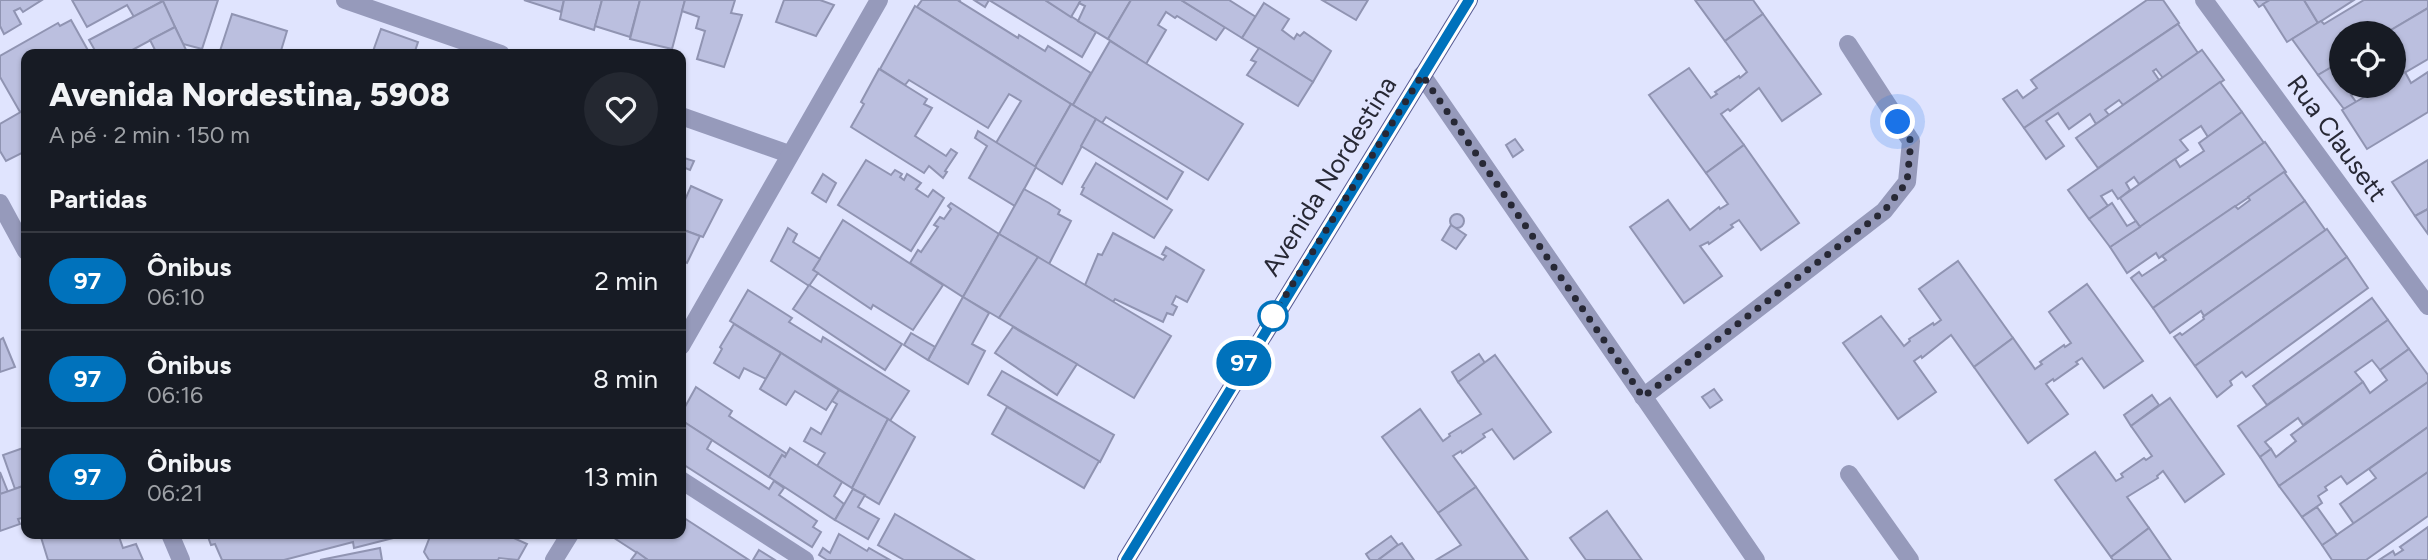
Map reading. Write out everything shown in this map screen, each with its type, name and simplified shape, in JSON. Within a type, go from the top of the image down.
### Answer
[{"type":"main road","name":"Avenida Nordestina","points":[[1126,560],[1469,0]]},
{"type":"street","points":[[345,0],[487,49]]},
{"type":"street","points":[[686,337],[879,0]]},
{"type":"street","name":"Rua Clausett","points":[[2204,0],[2428,306]]},
{"type":"street","points":[[1643,397],[1884,211],[1907,182],[1911,141],[1848,44]]},
{"type":"street","points":[[1422,75],[1756,560]]},
{"type":"street","points":[[686,118],[789,154]]},
{"type":"street","points":[[0,203],[21,242]]},
{"type":"street","points":[[1849,474],[1910,560]]},
{"type":"street","points":[[686,483],[805,560]]},
{"type":"street","points":[[172,539],[181,560]]},
{"type":"street","points":[[554,560],[567,539]]},
{"type":"building","points":[[0,0],[42,0],[23,12],[20,8],[14,11],[21,24],[4,34],[0,26]]},
{"type":"building","points":[[72,0],[163,1],[134,17],[127,5],[87,27]]},
{"type":"building","points":[[162,0],[218,0],[202,49],[183,44]]},
{"type":"building","points":[[524,0],[564,0],[561,12]]},
{"type":"building","points":[[564,0],[602,0],[594,30],[560,19]]},
{"type":"building","points":[[602,0],[640,0],[630,37],[595,26]]},
{"type":"building","points":[[640,0],[685,0],[672,49],[630,39]]},
{"type":"building","points":[[685,0],[735,0],[731,13],[742,15],[724,67],[697,59],[705,31],[696,28],[699,17],[682,11]]},
{"type":"building","points":[[784,0],[820,0],[834,5],[816,36],[776,22]]},
{"type":"building","points":[[922,0],[960,0],[1018,38],[1019,35],[1045,51],[1048,46],[1091,73],[1073,105],[917,7]]},
{"type":"building","points":[[974,0],[989,0],[985,7]]},
{"type":"building","points":[[989,0],[1045,0],[1096,32],[1082,57]]},
{"type":"building","points":[[1045,0],[1081,0],[1071,17]]},
{"type":"building","points":[[1081,0],[1131,0],[1108,39],[1078,21],[1085,6],[1079,3]]},
{"type":"building","points":[[1131,0],[1181,0],[1225,27],[1216,40],[1166,12],[1158,25],[1166,30],[1146,64],[1108,39]]},
{"type":"building","points":[[1181,0],[1229,0],[1256,17],[1242,38]]},
{"type":"building","points":[[1322,0],[1368,0],[1356,20]]},
{"type":"building","points":[[1695,0],[1753,0],[1763,14],[1725,41]]},
{"type":"building","points":[[2147,0],[2163,0],[2179,23],[2024,128],[2003,99],[2017,90],[2023,98],[2037,88],[2031,80]]},
{"type":"building","points":[[2254,0],[2270,0],[2259,7]]},
{"type":"building","points":[[2270,0],[2304,0],[2318,23],[2287,42],[2263,4]]},
{"type":"building","points":[[2304,0],[2354,0],[2318,23]]},
{"type":"building","points":[[2364,0],[2428,0],[2428,8],[2406,21],[2329,21]]},
{"type":"building","points":[[163,1],[175,27],[134,49],[94,49],[89,40]]},
{"type":"building","points":[[1264,3],[1289,19],[1282,30],[1294,39],[1297,34],[1300,36],[1304,32],[1331,51],[1313,82],[1242,38]]},
{"type":"building","points":[[915,6],[1071,104],[1035,167],[996,143],[1021,101],[1009,94],[988,128],[909,80],[905,85],[880,69]]},
{"type":"building","points":[[2428,8],[2428,59],[2406,72],[2406,21]]},
{"type":"building","points":[[232,14],[287,31],[282,49],[221,49]]},
{"type":"building","points":[[1763,14],[1821,94],[1782,121],[1759,88],[1730,111],[1728,109],[1721,114],[1744,145],[1706,173],[1649,95],[1689,68],[1711,98],[1717,94],[1715,92],[1739,76],[1740,78],[1747,72],[1725,41]]},
{"type":"building","points":[[71,20],[87,49],[21,49],[20,112],[0,77],[0,56],[58,23],[60,26]]},
{"type":"building","points":[[2321,21],[2324,24],[2329,21],[2329,69],[2318,75],[2292,39]]},
{"type":"building","points":[[2178,24],[2198,53],[2163,78],[2156,69],[2153,71],[2159,80],[2123,105],[2119,100],[2105,110],[2109,115],[2096,124],[2090,114],[2069,129],[2058,113],[2046,121],[2064,146],[2046,159],[2024,128]]},
{"type":"building","points":[[175,27],[186,49],[154,49],[150,40]]},
{"type":"building","points":[[381,29],[418,42],[416,49],[374,49]]},
{"type":"building","points":[[1110,41],[1243,124],[1208,180],[1106,117],[1102,123],[1073,105]]},
{"type":"building","points":[[1259,48],[1313,82],[1298,106],[1247,75],[1256,62],[1251,60]]},
{"type":"building","points":[[2202,50],[2224,80],[2098,168],[2076,138]]},
{"type":"building","points":[[879,69],[927,99],[924,104],[932,108],[915,136],[946,156],[951,149],[957,153],[943,178],[929,166],[924,173],[851,127]]},
{"type":"building","points":[[2329,69],[2329,89],[2318,75]]},
{"type":"building","points":[[2428,72],[2428,112],[2367,149],[2342,110],[2362,98],[2406,98],[2406,74],[2411,83]]},
{"type":"building","points":[[2220,82],[2242,112],[2208,137],[2201,126],[2180,140],[2188,150],[2139,184],[2134,177],[2126,183],[2130,190],[2120,198],[2118,199],[2112,190],[2101,196],[2108,206],[2089,219],[2068,190]]},
{"type":"building","points":[[2336,98],[2353,98],[2356,102],[2344,109]]},
{"type":"building","points":[[1071,104],[1096,119],[1062,184],[1035,167]]},
{"type":"building","points":[[21,112],[21,154],[6,161],[0,151],[0,124]]},
{"type":"building","points":[[2242,112],[2264,143],[2140,227],[2120,198],[2175,159],[2180,167],[2204,151],[2199,143]]},
{"type":"building","points":[[1096,119],[1183,172],[1167,199],[1081,146]]},
{"type":"building","points":[[978,131],[1036,167],[1015,206],[969,178],[987,146],[975,138]]},
{"type":"building","points":[[1515,139],[1523,150],[1513,157],[1506,145]]},
{"type":"building","points":[[2265,142],[2286,172],[2159,258],[2156,253],[2127,273],[2110,247]]},
{"type":"building","points":[[1744,145],[1799,223],[1761,250],[1739,220],[1709,244],[1708,242],[1700,246],[1722,276],[1684,303],[1630,227],[1668,200],[1690,230],[1719,207],[1720,209],[1728,204],[1706,173]]},
{"type":"building","points":[[686,159],[694,161],[690,170],[686,168]]},
{"type":"building","points":[[866,160],[891,175],[895,170],[902,174],[900,177],[904,180],[907,174],[921,183],[916,189],[928,197],[933,190],[944,198],[911,251],[838,205]]},
{"type":"building","points":[[2428,160],[2428,209],[2415,216],[2392,182]]},
{"type":"building","points":[[1096,163],[1172,210],[1154,238],[1081,194],[1084,188],[1082,187]]},
{"type":"building","points":[[2284,172],[2305,201],[2153,308],[2131,278],[2139,272],[2142,276],[2166,260],[2162,256],[2235,206],[2238,209],[2250,200],[2248,197]]},
{"type":"building","points":[[823,174],[836,183],[826,202],[812,193]]},
{"type":"building","points":[[691,186],[722,200],[703,237],[686,231],[686,198]]},
{"type":"building","points":[[1024,189],[1060,210],[1058,214],[1071,221],[1049,264],[999,234]]},
{"type":"building","points":[[2305,201],[2326,231],[2204,316],[2201,311],[2170,333],[2153,308]]},
{"type":"building","points":[[951,203],[999,234],[963,297],[910,263],[938,227],[934,225],[940,217],[944,219],[951,209],[948,206]]},
{"type":"building","points":[[2112,203],[2127,226],[2136,221],[2140,227],[2110,247],[2089,219]]},
{"type":"building","points":[[2428,209],[2428,234],[2415,216]]},
{"type":"building","points":[[1457,214],[1462,216],[1462,226],[1457,228],[1452,226],[1450,221],[1452,216]]},
{"type":"building","points":[[843,220],[943,285],[913,330],[873,305],[871,309],[813,270]]},
{"type":"building","points":[[1451,225],[1466,235],[1456,249],[1442,240]]},
{"type":"building","points":[[788,228],[797,234],[793,242],[820,259],[813,270],[818,273],[809,286],[771,261]]},
{"type":"building","points":[[2327,229],[2347,257],[2195,366],[2174,337],[2180,333],[2182,335],[2204,319],[2203,317]]},
{"type":"building","points":[[686,231],[700,236],[686,262]]},
{"type":"building","points":[[1113,233],[1163,260],[1166,256],[1162,254],[1166,247],[1204,270],[1187,302],[1176,296],[1172,304],[1177,307],[1173,315],[1167,313],[1163,322],[1115,299],[1113,302],[1085,285],[1098,254],[1102,255]]},
{"type":"building","points":[[999,234],[1038,257],[999,318],[963,297]]},
{"type":"building","points":[[1038,257],[1171,336],[1134,398],[999,318]]},
{"type":"building","points":[[2347,257],[2368,288],[2246,377],[2242,372],[2230,381],[2232,385],[2217,397],[2195,366]]},
{"type":"building","points":[[1958,261],[2013,338],[1974,367],[1951,335],[1922,358],[1921,356],[1914,361],[1936,392],[1898,419],[1843,343],[1881,316],[1904,346],[1909,339],[1933,323],[1934,325],[1941,320],[1919,289]]},
{"type":"building","points":[[2087,284],[2143,361],[2104,388],[2082,358],[2076,362],[2078,364],[2046,384],[2068,414],[2028,443],[1974,367],[2013,338],[2035,369],[2042,364],[2040,362],[2071,343],[2049,312]]},
{"type":"building","points":[[809,285],[902,344],[885,370],[793,309]]},
{"type":"building","points":[[748,290],[792,318],[789,322],[821,342],[823,337],[909,391],[890,421],[730,321]]},
{"type":"building","points":[[963,297],[989,313],[972,344],[985,351],[968,384],[928,360]]},
{"type":"building","points":[[2372,298],[2388,320],[2267,405],[2253,386]]},
{"type":"building","points":[[2388,320],[2409,349],[2380,370],[2372,360],[2355,372],[2363,382],[2303,425],[2298,418],[2265,442],[2271,449],[2260,457],[2238,426]]},
{"type":"building","points":[[734,324],[781,353],[766,379],[744,368],[739,378],[714,363]]},
{"type":"building","points":[[1013,327],[1077,364],[1057,395],[995,353]]},
{"type":"building","points":[[911,333],[935,347],[928,360],[904,345]]},
{"type":"building","points":[[3,338],[15,367],[0,372],[0,340]]},
{"type":"building","points":[[2409,349],[2428,375],[2428,382],[2279,486],[2260,457],[2271,449],[2276,457],[2296,441],[2291,435],[2363,382],[2370,393],[2387,380],[2380,370]]},
{"type":"building","points":[[781,353],[839,390],[826,410],[795,391],[786,405],[760,389]]},
{"type":"building","points":[[1479,354],[1485,363],[1458,382],[1452,372]]},
{"type":"building","points":[[1495,355],[1551,432],[1514,459],[1492,429],[1483,434],[1485,437],[1453,456],[1476,487],[1438,513],[1382,437],[1420,409],[1443,441],[1449,434],[1481,414],[1458,382]]},
{"type":"building","points":[[1002,371],[1114,435],[1100,462],[988,395]]},
{"type":"building","points":[[2428,382],[2428,427],[2347,484],[2341,476],[2325,487],[2327,490],[2318,496],[2322,503],[2302,517],[2279,486]]},
{"type":"building","points":[[696,387],[732,411],[729,416],[787,454],[785,457],[782,455],[769,477],[686,423],[686,405]]},
{"type":"building","points":[[1714,389],[1722,400],[1710,408],[1702,397]]},
{"type":"building","points":[[839,390],[888,419],[852,488],[817,466],[825,453],[804,441],[811,428],[821,434],[837,404],[832,401]]},
{"type":"building","points":[[2152,395],[2159,405],[2131,426],[2124,415]]},
{"type":"building","points":[[2170,398],[2224,474],[2185,502],[2163,471],[2158,478],[2127,497],[2149,528],[2111,557],[2055,480],[2095,452],[2116,481],[2123,477],[2121,474],[2144,458],[2146,460],[2152,456],[2131,426]]},
{"type":"building","points":[[1007,407],[1099,461],[1084,488],[992,434]]},
{"type":"building","points":[[888,419],[915,437],[879,504],[852,488]]},
{"type":"building","points":[[686,423],[712,440],[707,449],[769,489],[774,481],[784,488],[779,495],[817,521],[813,527],[821,532],[812,547],[686,466]]},
{"type":"building","points":[[2428,427],[2428,472],[2354,524],[2340,504],[2376,478],[2369,469]]},
{"type":"building","points":[[790,448],[842,482],[834,496],[844,504],[835,520],[769,477],[782,455],[785,457]]},
{"type":"building","points":[[21,449],[21,487],[15,489],[3,455]]},
{"type":"building","points":[[0,472],[8,492],[0,494]]},
{"type":"building","points":[[2428,472],[2428,516],[2366,560],[2332,560],[2322,545]]},
{"type":"building","points":[[21,487],[21,518],[18,519],[20,524],[0,531],[0,494]]},
{"type":"building","points":[[1476,487],[1528,560],[1436,560],[1461,545],[1438,513]]},
{"type":"building","points":[[853,489],[865,495],[858,507],[879,519],[868,539],[835,520]]},
{"type":"building","points":[[2317,507],[2337,535],[2322,545],[2302,517]]},
{"type":"building","points":[[1607,511],[1642,560],[1586,560],[1570,538]]},
{"type":"building","points":[[895,514],[974,560],[904,560],[878,545]]},
{"type":"building","points":[[686,519],[749,560],[648,560],[616,539],[686,539]]},
{"type":"building","points":[[2428,527],[2428,560],[2379,560],[2393,551],[2395,555],[2403,550],[2400,547]]},
{"type":"building","points":[[2149,528],[2171,560],[2113,560],[2111,557]]},
{"type":"building","points":[[839,534],[867,551],[869,548],[890,560],[827,560],[819,555],[823,548],[830,553]]},
{"type":"building","points":[[1391,536],[1398,545],[1378,560],[1370,560],[1366,554]]},
{"type":"building","points":[[42,539],[120,539],[123,548],[136,544],[143,560],[48,560]]},
{"type":"building","points":[[209,539],[389,539],[354,548],[353,542],[284,560],[222,560],[215,544],[211,545]]},
{"type":"building","points":[[429,539],[516,539],[527,544],[518,560],[429,560],[424,552]]},
{"type":"building","points":[[1402,543],[1414,560],[1378,560],[1398,545]]},
{"type":"building","points":[[380,548],[382,560],[320,560]]},
{"type":"building","points":[[759,550],[775,560],[753,560]]},
{"type":"building","points":[[637,552],[648,560],[631,560]]},
{"type":"bus line","name":"97","points":[[1126,560],[1469,0]]},
{"type":"route","points":[[1273,316],[1422,75],[1643,397],[1884,211],[1907,182],[1911,141],[1898,122]]}]
